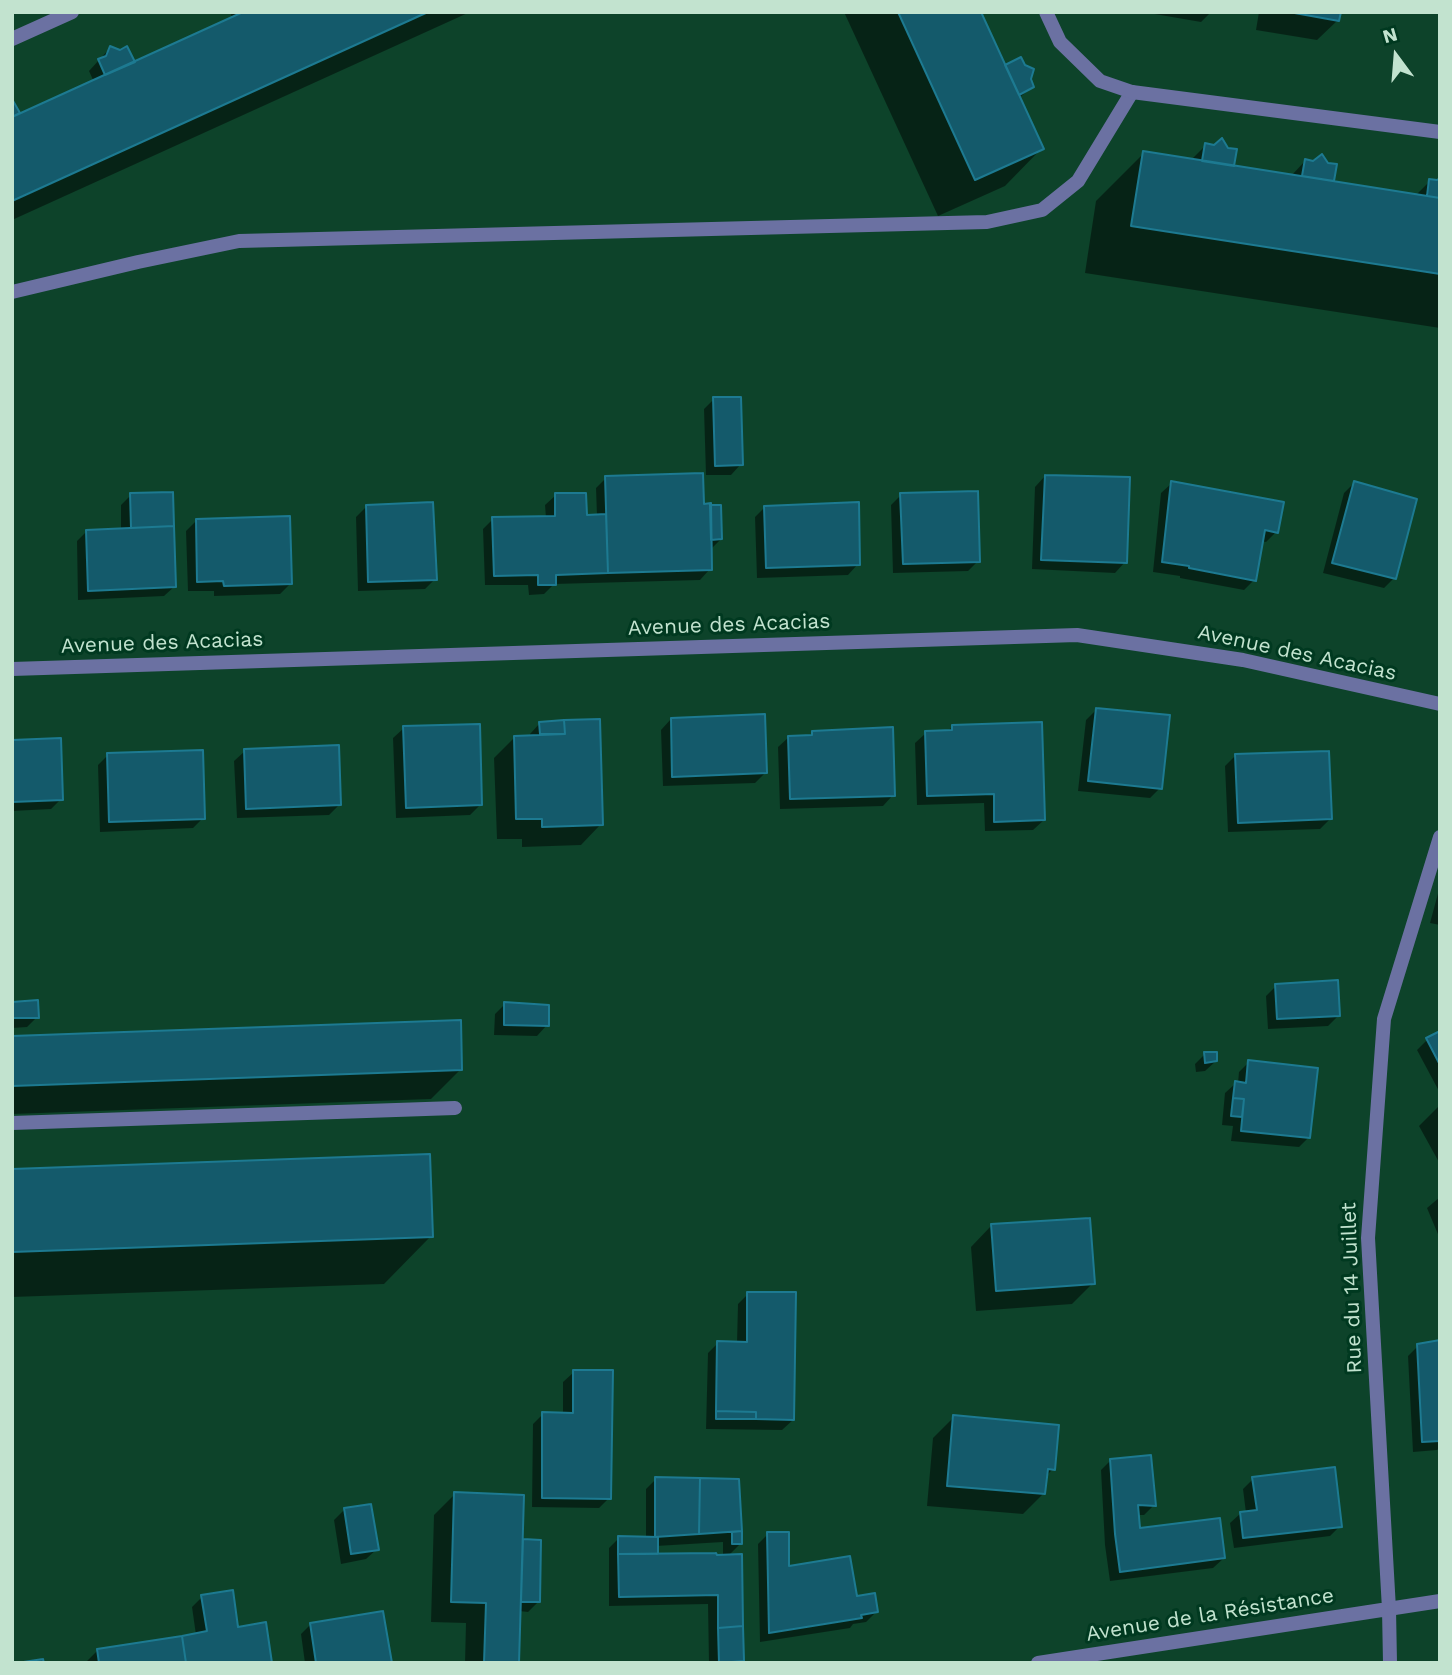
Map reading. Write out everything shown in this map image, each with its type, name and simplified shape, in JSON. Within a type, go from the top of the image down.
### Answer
[{"type":"street","points":[[12,39],[72,12]]},
{"type":"street","points":[[1046,12],[1060,42],[1100,81],[1132,92],[1440,132]]},
{"type":"street","points":[[12,292],[239,241],[986,222],[1042,210],[1078,181],[1132,92]]},
{"type":"street","name":"Avenue des Acacias","points":[[12,669],[1077,635],[1244,660],[1440,704]]},
{"type":"street","name":"Rue du 14 Juillet","points":[[1390,1663],[1368,1224],[1384,1018],[1440,837]]},
{"type":"street","points":[[12,1123],[455,1108]]},
{"type":"street","name":"Avenue de la Résistance","points":[[1038,1663],[1440,1601]]},
{"type":"building","points":[[243,12],[428,12],[12,201],[12,117]]},
{"type":"building","points":[[898,12],[981,12],[1044,149],[975,180]]},
{"type":"building","points":[[1289,12],[1341,12],[1339,21]]},
{"type":"building","points":[[110,46],[120,50],[127,46],[135,62],[105,75],[98,59],[106,56]]},
{"type":"building","points":[[1021,57],[1025,65],[1034,69],[1031,79],[1034,87],[1019,95],[1005,65]]},
{"type":"building","points":[[12,99],[20,113],[12,117]]},
{"type":"building","points":[[1222,138],[1228,148],[1237,149],[1234,166],[1202,161],[1205,143],[1214,145]]},
{"type":"building","points":[[1143,151],[1440,198],[1440,274],[1131,226]]},
{"type":"building","points":[[1322,154],[1328,163],[1337,164],[1334,181],[1302,176],[1305,159],[1313,161]]},
{"type":"building","points":[[1440,178],[1440,198],[1427,196],[1429,179]]},
{"type":"building","points":[[713,397],[741,397],[743,465],[715,466]]},
{"type":"building","points":[[703,473],[704,504],[711,503],[712,570],[608,573],[605,476]]},
{"type":"building","points":[[1045,475],[1130,477],[1127,563],[1041,560]]},
{"type":"building","points":[[1171,481],[1284,502],[1278,533],[1265,530],[1256,581],[1162,562]]},
{"type":"building","points":[[1354,481],[1417,499],[1396,579],[1332,563]]},
{"type":"building","points":[[978,491],[980,562],[903,564],[900,493]]},
{"type":"building","points":[[173,492],[174,526],[131,528],[130,493]]},
{"type":"building","points":[[555,493],[586,493],[587,515],[606,514],[608,573],[556,575],[556,585],[538,585],[538,575],[494,576],[492,517],[555,516]]},
{"type":"building","points":[[433,502],[437,580],[368,582],[366,505]]},
{"type":"building","points":[[859,502],[860,565],[766,568],[764,506]]},
{"type":"building","points":[[710,505],[721,505],[722,539],[711,540]]},
{"type":"building","points":[[290,516],[292,584],[224,586],[223,581],[197,582],[196,519]]},
{"type":"building","points":[[174,526],[176,587],[88,591],[86,530]]},
{"type":"building","points":[[1096,708],[1170,715],[1162,789],[1088,781]]},
{"type":"building","points":[[765,714],[767,773],[672,777],[671,718]]},
{"type":"building","points":[[600,719],[603,825],[542,827],[542,819],[516,819],[514,736],[565,734],[564,720]]},
{"type":"building","points":[[564,720],[565,734],[540,734],[539,722]]},
{"type":"building","points":[[1042,722],[1045,820],[994,822],[994,794],[927,796],[925,731],[952,730],[952,725]]},
{"type":"building","points":[[480,724],[482,805],[406,808],[403,726]]},
{"type":"building","points":[[893,727],[895,796],[790,799],[788,736],[812,735],[812,731]]},
{"type":"building","points":[[61,738],[63,800],[12,802],[12,740]]},
{"type":"building","points":[[339,745],[341,805],[246,809],[244,749]]},
{"type":"building","points":[[203,750],[205,819],[109,822],[107,753]]},
{"type":"building","points":[[1329,751],[1332,819],[1238,823],[1235,754]]},
{"type":"building","points":[[1338,980],[1340,1016],[1277,1019],[1275,984]]},
{"type":"building","points":[[38,1000],[39,1018],[13,1018],[12,1002]]},
{"type":"building","points":[[504,1002],[549,1005],[549,1026],[504,1025]]},
{"type":"building","points":[[461,1020],[462,1070],[12,1086],[12,1036]]},
{"type":"building","points":[[1440,1031],[1440,1065],[1426,1038]]},
{"type":"building","points":[[1204,1052],[1217,1052],[1217,1061],[1205,1063]]},
{"type":"building","points":[[1248,1060],[1318,1068],[1310,1138],[1241,1131],[1244,1099],[1233,1098],[1235,1081],[1246,1083]]},
{"type":"building","points":[[1233,1098],[1244,1099],[1242,1117],[1231,1116]]},
{"type":"building","points":[[430,1154],[433,1237],[12,1252],[12,1169]]},
{"type":"building","points":[[1090,1218],[1095,1284],[996,1291],[991,1224]]},
{"type":"building","points":[[747,1292],[796,1292],[794,1420],[756,1419],[756,1412],[716,1411],[717,1341],[747,1342]]},
{"type":"building","points":[[1440,1340],[1440,1441],[1422,1442],[1417,1344]]},
{"type":"building","points":[[573,1370],[613,1370],[611,1499],[542,1498],[542,1412],[573,1413]]},
{"type":"building","points":[[716,1411],[756,1412],[756,1419],[716,1419]]},
{"type":"building","points":[[953,1415],[1059,1425],[1055,1470],[1048,1469],[1045,1494],[947,1486]]},
{"type":"building","points":[[1151,1455],[1156,1506],[1138,1505],[1140,1528],[1220,1518],[1225,1558],[1120,1572],[1110,1459]]},
{"type":"building","points":[[1335,1467],[1342,1527],[1243,1538],[1240,1512],[1257,1510],[1252,1477]]},
{"type":"building","points":[[655,1477],[700,1478],[699,1534],[655,1537]]},
{"type":"building","points":[[700,1478],[739,1479],[742,1531],[699,1534]]},
{"type":"building","points":[[454,1492],[524,1495],[519,1663],[484,1663],[486,1603],[451,1602]]},
{"type":"building","points":[[371,1504],[379,1550],[351,1554],[344,1508]]},
{"type":"building","points":[[742,1531],[742,1544],[732,1544],[732,1532]]},
{"type":"building","points":[[767,1532],[789,1532],[789,1566],[850,1556],[857,1596],[875,1593],[878,1612],[861,1615],[862,1618],[769,1633]]},
{"type":"building","points":[[618,1536],[658,1537],[658,1554],[618,1554]]},
{"type":"building","points":[[523,1539],[541,1540],[540,1602],[521,1602]]},
{"type":"building","points":[[618,1554],[742,1554],[743,1626],[718,1628],[718,1595],[619,1597]]},
{"type":"building","points":[[233,1590],[238,1627],[266,1622],[272,1663],[186,1663],[182,1636],[207,1631],[201,1595]]},
{"type":"building","points":[[383,1611],[392,1663],[316,1663],[310,1623]]},
{"type":"building","points":[[743,1626],[744,1661],[719,1663],[718,1628]]},
{"type":"building","points":[[182,1636],[186,1663],[99,1663],[97,1649]]},
{"type":"building","points":[[43,1659],[44,1663],[17,1663]]}]
